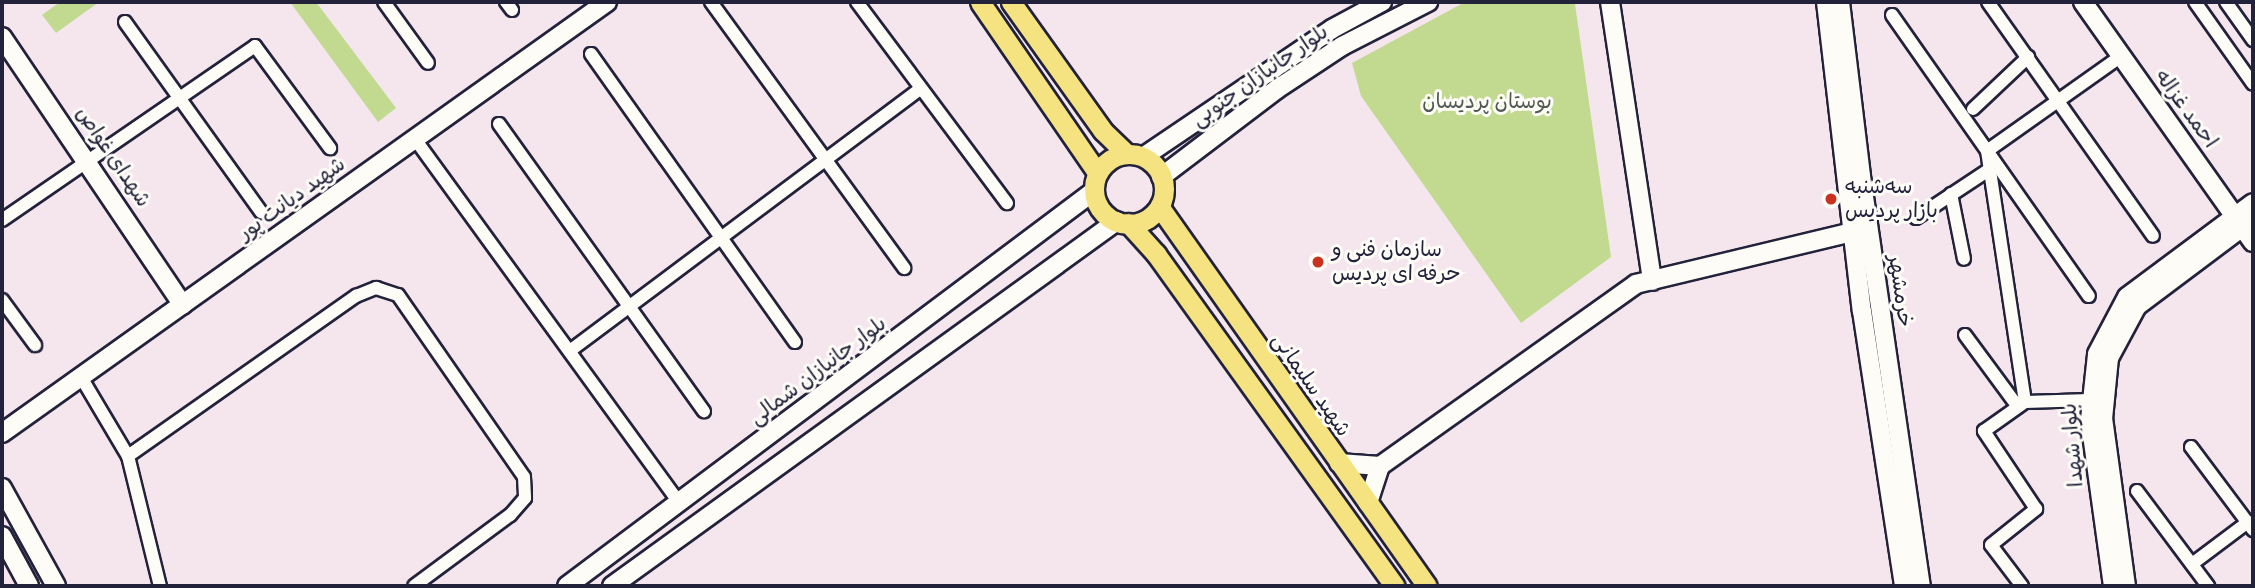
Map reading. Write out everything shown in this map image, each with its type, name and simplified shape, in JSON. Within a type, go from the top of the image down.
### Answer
[{"type":"main road","name":"شهید دیانت پور","points":[[2,433],[607,2]]},
{"type":"main road","points":[[979,2],[1095,181],[1100,205],[1123,222],[1156,254],[1389,582]]},
{"type":"main road","points":[[612,586],[1123,222],[1149,221],[1161,209],[1161,177],[1103,131],[1010,2]]},
{"type":"main road","name":"بلوار جانبازان جنوبی","points":[[1134,155],[1321,36],[1382,2]]},
{"type":"main road","name":"بلوار جانبازان جنوبی","points":[[1161,177],[1277,89],[1342,46],[1428,2]]},
{"type":"main road","points":[[1611,2],[1652,281]]},
{"type":"main road","name":"خرمشهر","points":[[1826,2],[1852,232],[1904,586]]},
{"type":"main road","name":"خرمشهر","points":[[1840,2],[1861,176],[1921,586]]},
{"type":"main road","name":"احمد غزاله","points":[[2083,2],[2244,221],[2253,242]]},
{"type":"main road","name":"شهدای غواص","points":[[2,37],[88,159],[183,305]]},
{"type":"main road","points":[[1095,181],[1113,156],[1134,155]]},
{"type":"main road","name":"بلوار جانبازان شمالی","points":[[567,586],[679,503],[1095,181]]},
{"type":"main road","name":"بلوار شهدا","points":[[2113,586],[2114,551],[2103,419],[2109,358],[2137,306],[2244,221],[2253,203]]},
{"type":"main road","name":"شهید سلیمانی","points":[[1161,209],[1427,586]]},
{"type":"main road","name":"بلوار شهدا","points":[[2126,586],[2114,551],[2090,400],[2097,354],[2127,297],[2244,221]]},
{"type":"main road","points":[[1368,503],[1380,466],[1636,284],[1852,232]]},
{"type":"main road","points":[[1339,463],[1380,466]]},
{"type":"main road","points":[[2,488],[56,586]]},
{"type":"main road","points":[[2,536],[29,586]]},
{"type":"street","points":[[384,2],[428,63]]},
{"type":"street","points":[[711,2],[904,268]]},
{"type":"street","points":[[857,2],[1007,203]]},
{"type":"street","points":[[1988,2],[2153,236]]},
{"type":"street","points":[[2195,2],[2253,83]]},
{"type":"street","points":[[2226,2],[2253,40]]},
{"type":"street","points":[[1892,15],[2089,296]]},
{"type":"street","points":[[125,22],[261,212]]},
{"type":"street","points":[[2,220],[255,46],[330,148]]},
{"type":"street","points":[[592,54],[795,342]]},
{"type":"street","points":[[1987,151],[2061,102],[2121,56]]},
{"type":"street","points":[[1973,109],[2028,57]]},
{"type":"street","points":[[571,350],[922,88]]},
{"type":"street","points":[[499,124],[704,411]]},
{"type":"street","points":[[415,139],[571,350],[679,503]]},
{"type":"street","points":[[1987,151],[2021,405]]},
{"type":"street","points":[[1916,218],[1990,169]]},
{"type":"street","points":[[1951,194],[1964,259]]},
{"type":"street","points":[[128,456],[356,296],[376,289],[398,295],[524,477],[525,498],[510,515],[414,586]]},
{"type":"street","points":[[2,300],[35,345]]},
{"type":"street","points":[[1965,335],[2021,405]]},
{"type":"street","points":[[81,377],[128,456],[159,586]]},
{"type":"street","points":[[2022,586],[1991,545],[2036,509],[1984,431],[2021,405],[2090,400]]},
{"type":"street","points":[[2191,447],[2251,526],[2192,565]]},
{"type":"street","points":[[2137,491],[2207,586]]},
{"type":"green space","points":[[60,2],[99,2],[56,33],[42,15]]},
{"type":"green space","points":[[290,2],[316,2],[396,108],[378,122]]},
{"type":"green space","name":"بوستان پردیسان","points":[[1465,2],[1575,4],[1611,257],[1521,323],[1361,96],[1352,63]]},
{"type":"place","name":"سه‌شنبه بازار پردیس","points":[[1831,199]]},
{"type":"place","name":"سازمان فنی و حرفه ای پردیس","points":[[1318,262]]}]
